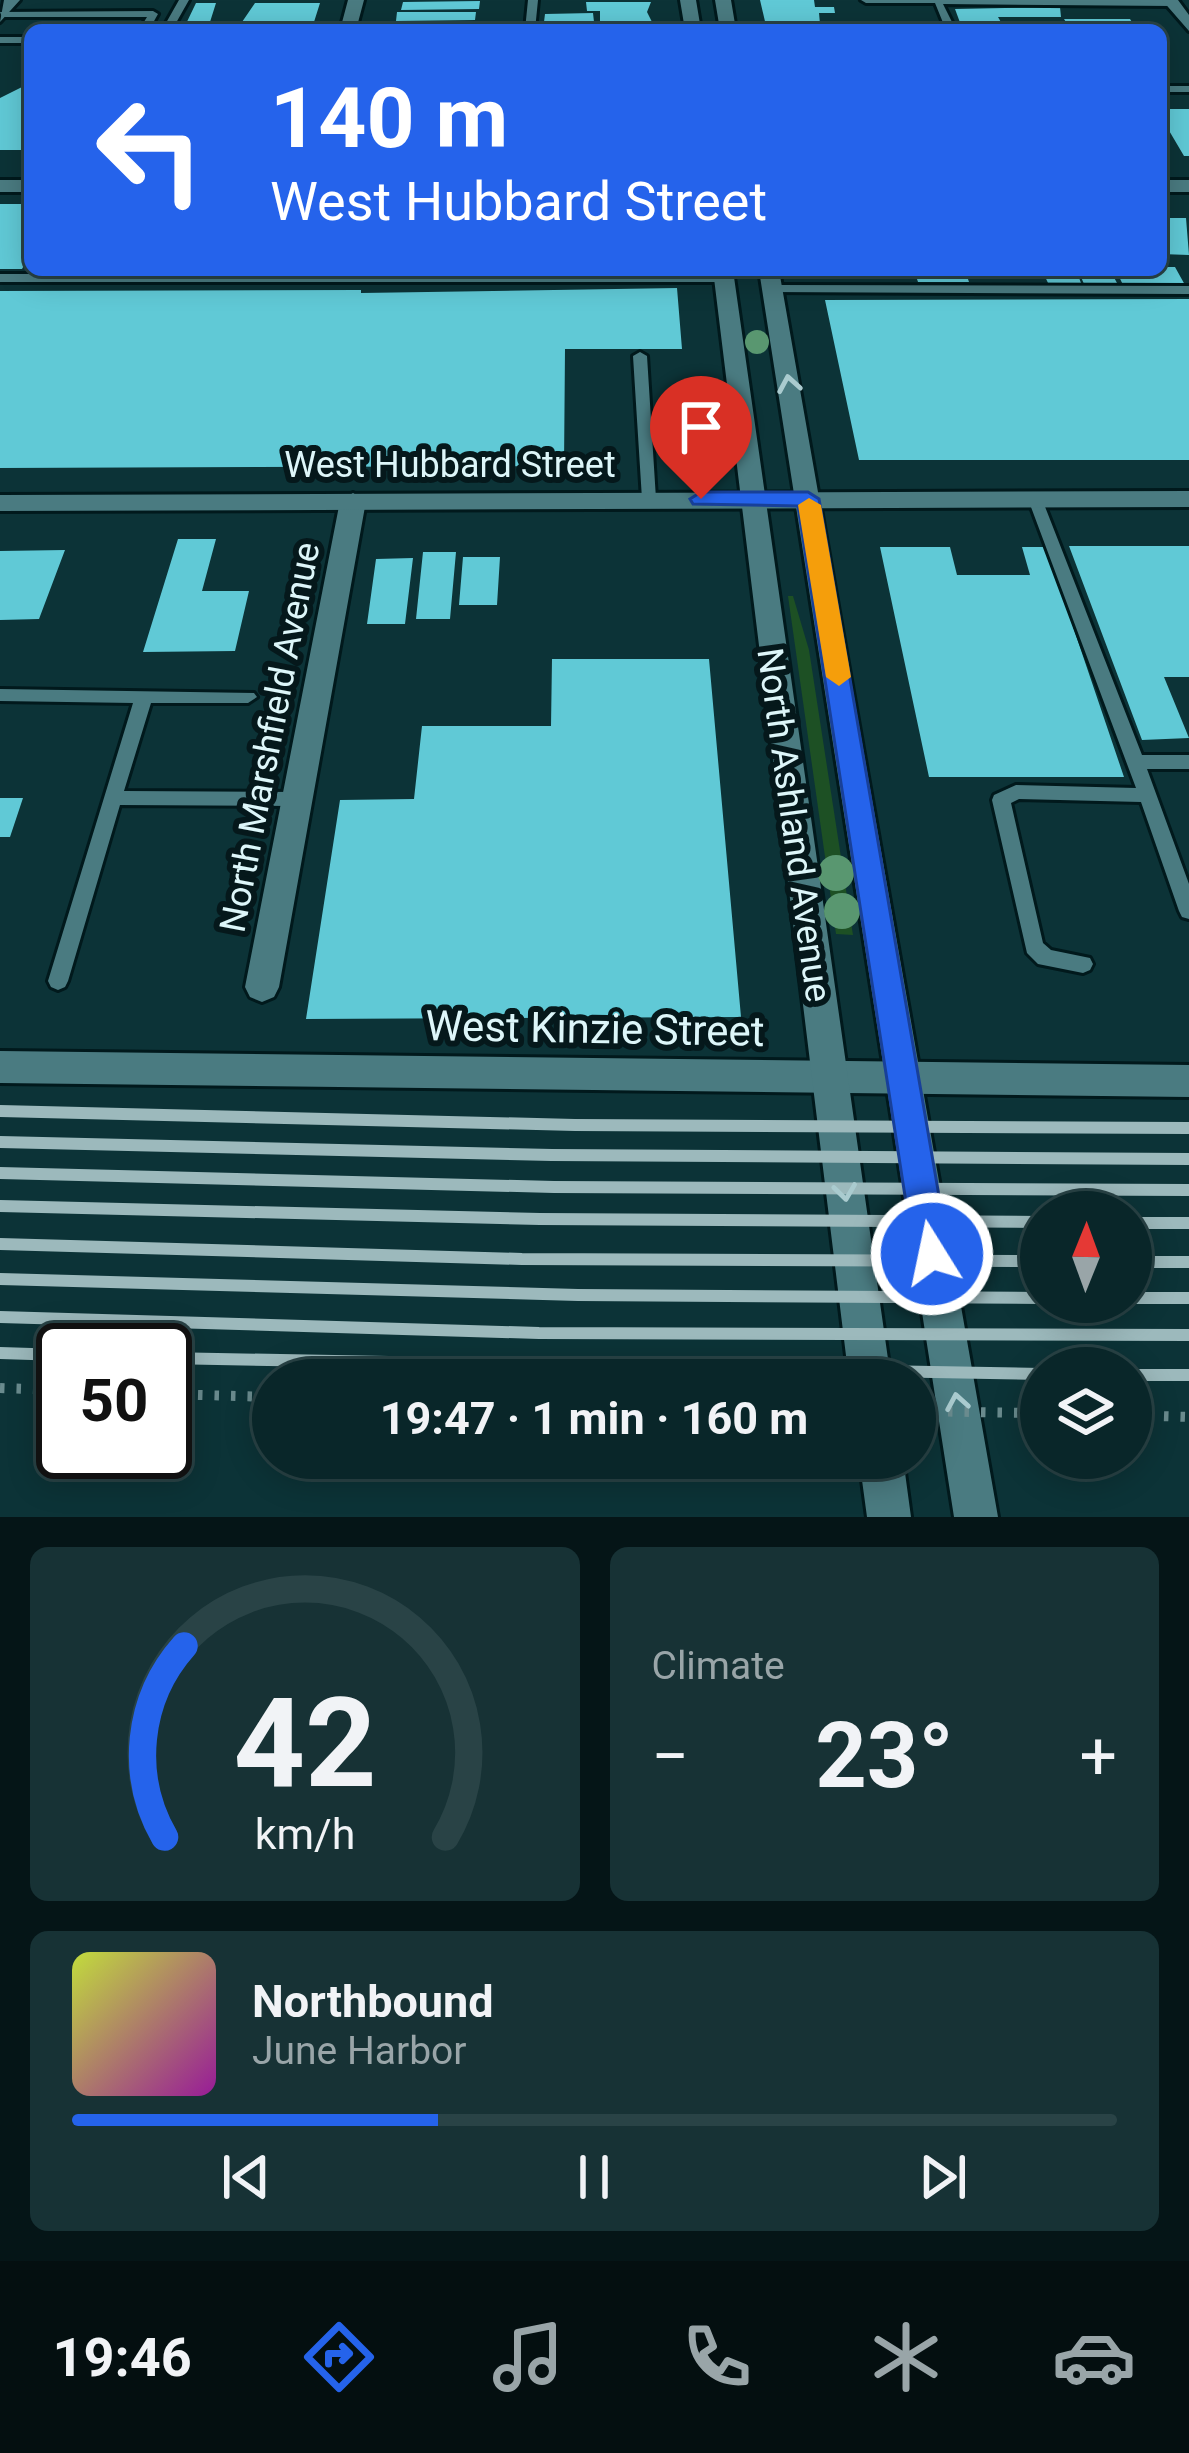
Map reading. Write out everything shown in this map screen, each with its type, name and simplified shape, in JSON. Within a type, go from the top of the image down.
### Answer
[{"type":"main road","points":[[1171,2],[1189,26]]},
{"type":"main road","name":"North Ashland Avenue","points":[[723,276],[868,1359]]},
{"type":"main road","name":"North Ashland Avenue","points":[[771,280],[976,1517]]},
{"type":"main road","name":"West Hubbard Street","points":[[0,503],[1189,500]]},
{"type":"main road","name":"North Marshfield Avenue","points":[[262,987],[352,501]]},
{"type":"main road","name":"West Kinzie Street","points":[[0,1067],[1189,1081]]},
{"type":"main road","points":[[884,1479],[890,1517]]},
{"type":"lane","points":[[866,0],[1171,2]]},
{"type":"lane","points":[[939,4],[948,24]]},
{"type":"lane","points":[[5,10],[153,14],[147,24]]},
{"type":"lane","points":[[0,278],[362,276]]},
{"type":"lane","points":[[771,280],[1189,290]]},
{"type":"lane","points":[[640,356],[649,499]]},
{"type":"lane","points":[[1035,499],[1189,911]]},
{"type":"lane","points":[[0,695],[248,697]]},
{"type":"lane","points":[[58,981],[144,697]]},
{"type":"lane","points":[[1136,762],[1189,762]]},
{"type":"lane","points":[[1083,964],[1045,958],[1034,947],[1001,800],[1016,792],[1147,795]]},
{"type":"lane","points":[[113,798],[297,799]]},
{"type":"path","points":[[0,1388],[36,1389]]},
{"type":"path","points":[[192,1395],[252,1396]]},
{"type":"path","points":[[936,1411],[1020,1413]]},
{"type":"path","points":[[1152,1416],[1189,1417]]},
{"type":"green space","points":[[788,596],[793,596],[809,650],[853,935],[836,934]]},
{"type":"building","points":[[760,0],[814,0],[815,7],[834,7],[835,13],[819,13],[820,24],[766,24]]},
{"type":"building","points":[[480,1],[479,9],[401,10],[403,2]]},
{"type":"building","points":[[586,2],[651,2],[647,12],[653,24],[544,24],[545,14],[593,13],[594,22],[600,22],[600,11],[587,11]]},
{"type":"building","points":[[196,3],[216,3],[210,22],[195,22],[210,24],[186,24]]},
{"type":"building","points":[[255,3],[320,3],[314,22],[242,22]]},
{"type":"building","points":[[1060,7],[1061,17],[998,17],[1002,24],[961,24],[955,9]]},
{"type":"building","points":[[397,12],[476,12],[475,20],[396,21]]},
{"type":"building","points":[[1064,19],[1130,19],[1133,24],[1067,24]]},
{"type":"building","points":[[391,23],[489,23],[489,24]]},
{"type":"building","points":[[24,86],[24,150],[0,150],[0,98]]},
{"type":"building","points":[[1167,109],[1189,109],[1189,156],[1184,156],[1167,127]]},
{"type":"building","points":[[0,204],[24,204],[24,266],[0,269]]},
{"type":"building","points":[[1167,218],[1186,218],[1189,255],[1167,254]]},
{"type":"building","points":[[1167,267],[1175,267],[1185,285],[1123,285],[1119,276],[1167,276]]},
{"type":"building","points":[[916,276],[967,276],[969,282],[918,282]]},
{"type":"building","points":[[1045,276],[1078,276],[1081,283],[1048,283]]},
{"type":"building","points":[[1081,276],[1113,276],[1117,283],[1084,284]]},
{"type":"building","points":[[677,288],[682,349],[565,349],[564,466],[0,468],[0,291]]},
{"type":"building","points":[[1189,299],[1189,460],[859,460],[825,300]]},
{"type":"building","points":[[178,539],[216,539],[202,591],[249,591],[235,651],[143,652]]},
{"type":"building","points":[[1069,546],[1189,546],[1189,677],[1164,677],[1189,738],[1142,740]]},
{"type":"building","points":[[880,547],[950,547],[957,575],[1030,575],[1022,547],[1046,547],[1124,777],[929,777]]},
{"type":"building","points":[[65,550],[39,619],[0,620],[0,551]]},
{"type":"building","points":[[423,552],[456,552],[450,619],[416,619]]},
{"type":"building","points":[[463,557],[500,557],[497,605],[459,605]]},
{"type":"building","points":[[413,558],[405,624],[367,624],[376,559]]},
{"type":"building","points":[[552,659],[709,659],[741,1017],[306,1019],[340,800],[414,799],[422,726],[551,726]]},
{"type":"building","points":[[0,798],[23,798],[10,837],[0,837]]},
{"type":"railway","points":[[0,1111],[575,1125],[1189,1128]]},
{"type":"railway","points":[[0,1142],[552,1155],[1189,1159]]},
{"type":"railway","points":[[0,1173],[554,1187],[1189,1190]]},
{"type":"railway","points":[[0,1206],[540,1219],[1020,1222]]},
{"type":"railway","points":[[1152,1223],[1189,1223]]},
{"type":"railway","points":[[0,1244],[522,1259],[1020,1261]]},
{"type":"railway","points":[[1152,1262],[1189,1262]]},
{"type":"railway","points":[[0,1279],[578,1295],[1020,1298]]},
{"type":"railway","points":[[1152,1298],[1189,1298]]},
{"type":"railway","points":[[0,1317],[539,1333],[1189,1335]]},
{"type":"railway","points":[[0,1353],[36,1354]]},
{"type":"railway","points":[[192,1358],[1020,1374]]},
{"type":"railway","points":[[1152,1375],[1189,1375]]},
{"type":"slow traffic","points":[[809,505],[839,677]]},
{"type":"route","points":[[701,499],[808,499],[932,1254]]}]
